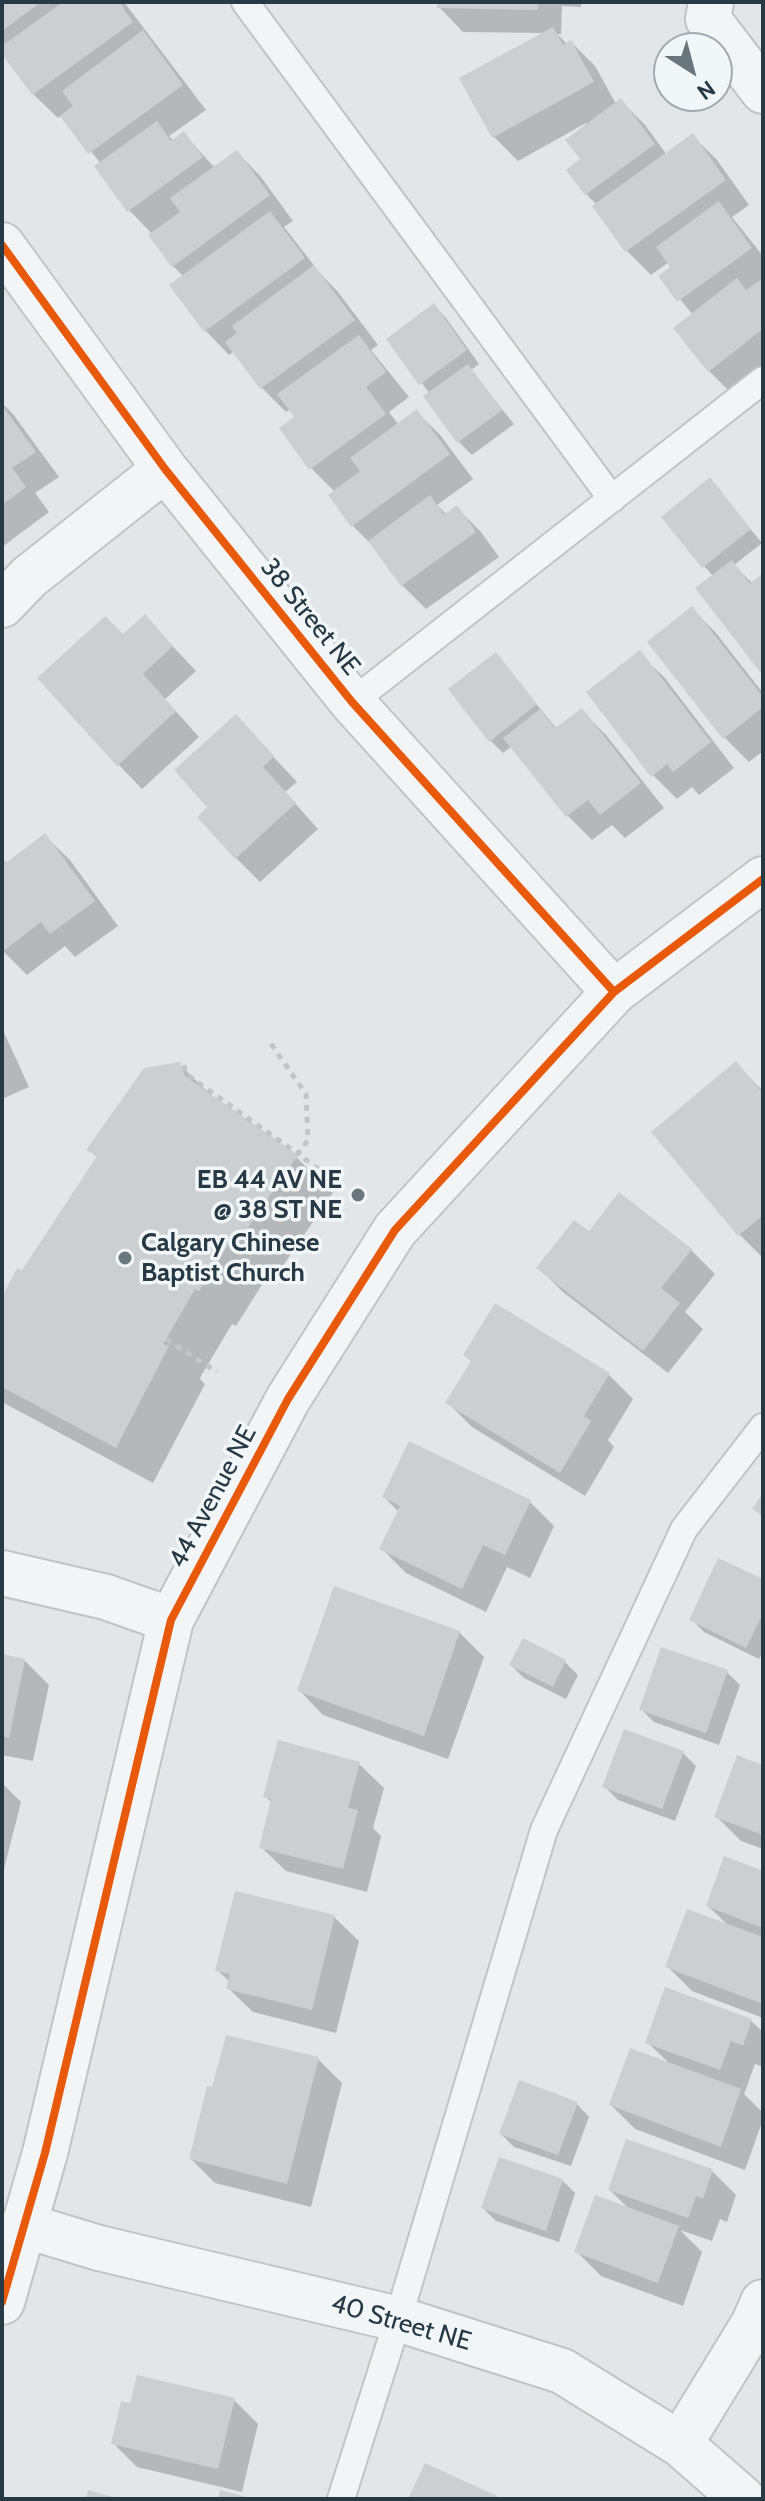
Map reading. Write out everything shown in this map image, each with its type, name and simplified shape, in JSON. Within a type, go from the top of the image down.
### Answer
[{"type":"street","points":[[711,2],[708,19],[763,91]]},
{"type":"street","name":"38 Street NE","points":[[2,245],[165,469],[352,702],[614,992]]},
{"type":"street","points":[[2,605],[29,577],[165,469]]},
{"type":"street","name":"44 Avenue NE","points":[[2,2302],[45,2153],[171,1620],[288,1399],[395,1230],[614,992],[763,879]]},
{"type":"street","points":[[2,1573],[106,1597],[171,1620]]},
{"type":"street","name":"40 Street NE","points":[[23,2225],[99,2248],[398,2319],[562,2371],[680,2444],[743,2499]]},
{"type":"street","points":[[680,2444],[754,2323],[763,2302]]},
{"type":"lane","points":[[245,2],[612,499]]},
{"type":"lane","points":[[352,702],[763,380]]},
{"type":"lane","points":[[341,2499],[544,1830],[684,1529],[763,1427]]},
{"type":"path","points":[[271,1044],[306,1094],[308,1140],[298,1154]]},
{"type":"path","points":[[184,1065],[186,1074],[339,1184]]},
{"type":"path","points":[[166,1339],[217,1372]]},
{"type":"building","points":[[2,2],[41,2],[2,31]]},
{"type":"building","points":[[63,2],[119,2],[133,22],[32,95],[2,54],[2,46]]},
{"type":"building","points":[[437,2],[538,2],[538,10],[437,8]]},
{"type":"building","points":[[553,27],[563,45],[571,40],[594,82],[492,138],[459,78]]},
{"type":"building","points":[[143,30],[183,85],[88,154],[60,116],[73,106],[62,91]]},
{"type":"building","points":[[621,98],[655,144],[585,195],[566,170],[580,159],[565,140]]},
{"type":"building","points":[[157,121],[171,141],[184,131],[203,157],[127,212],[94,166]]},
{"type":"building","points":[[693,133],[726,180],[625,252],[592,206]]},
{"type":"building","points":[[237,150],[270,195],[172,267],[148,235],[180,212],[170,198]]},
{"type":"building","points":[[719,201],[752,248],[677,302],[658,276],[670,267],[656,247]]},
{"type":"building","points":[[270,211],[305,258],[204,332],[169,285]]},
{"type":"building","points":[[314,265],[355,320],[260,389],[225,342],[237,333],[232,326]]},
{"type":"building","points":[[737,278],[746,290],[763,278],[763,329],[708,372],[673,328]]},
{"type":"building","points":[[434,303],[467,350],[419,385],[386,339]]},
{"type":"building","points":[[359,335],[386,372],[366,387],[386,414],[309,470],[279,428],[294,417],[277,394]]},
{"type":"building","points":[[468,364],[502,410],[457,443],[423,396]]},
{"type":"building","points":[[2,405],[36,452],[12,468],[26,487],[2,505]]},
{"type":"building","points":[[417,409],[450,454],[351,527],[328,495],[360,471],[350,458]]},
{"type":"building","points":[[710,477],[751,529],[702,568],[661,517]]},
{"type":"building","points":[[430,495],[444,515],[457,505],[476,532],[401,586],[368,541]]},
{"type":"building","points":[[732,560],[750,584],[763,573],[763,669],[760,672],[695,588]]},
{"type":"building","points":[[692,606],[763,697],[763,707],[723,739],[647,642]]},
{"type":"building","points":[[145,614],[173,646],[143,674],[176,711],[117,766],[37,678],[105,616],[123,634]]},
{"type":"building","points":[[640,650],[711,742],[673,772],[667,764],[651,777],[586,692]]},
{"type":"building","points":[[496,652],[537,704],[489,742],[448,689]]},
{"type":"building","points":[[582,708],[641,783],[600,815],[588,800],[566,817],[503,738],[540,709],[555,728]]},
{"type":"building","points":[[236,714],[274,756],[263,767],[296,803],[235,859],[197,817],[207,807],[174,770]]},
{"type":"building","points":[[45,833],[95,901],[50,934],[41,922],[2,952],[2,857],[6,863]]},
{"type":"building","points":[[736,1061],[763,1093],[763,1215],[738,1236],[651,1132]]},
{"type":"building","name":"Calgary Chinese Baptist Church","points":[[180,1062],[185,1076],[298,1155],[234,1248],[228,1245],[199,1291],[195,1289],[163,1344],[169,1346],[116,1448],[2,1387],[2,1297],[17,1268],[22,1270],[97,1156],[86,1150],[144,1068]]},
{"type":"building","points":[[619,1192],[692,1249],[661,1288],[680,1303],[643,1351],[536,1268],[574,1220],[589,1231]]},
{"type":"building","points":[[495,1303],[610,1373],[584,1416],[591,1421],[560,1473],[445,1403],[471,1361],[463,1355]]},
{"type":"building","points":[[409,1441],[531,1500],[505,1555],[483,1545],[462,1589],[379,1549],[400,1506],[382,1497]]},
{"type":"building","points":[[763,1493],[763,1516],[752,1509]]},
{"type":"building","points":[[718,1558],[763,1579],[763,1613],[746,1648],[689,1620]]},
{"type":"building","points":[[334,1586],[460,1631],[424,1736],[297,1691]]},
{"type":"building","points":[[523,1638],[566,1660],[553,1687],[509,1665]]},
{"type":"building","points":[[661,1647],[728,1670],[706,1733],[639,1710]]},
{"type":"building","points":[[2,1654],[25,1659],[9,1738],[2,1736]]},
{"type":"building","points":[[624,1729],[684,1751],[662,1809],[602,1787]]},
{"type":"building","points":[[278,1740],[360,1762],[348,1808],[358,1810],[343,1869],[259,1848],[271,1799],[263,1797]]},
{"type":"building","points":[[737,1755],[763,1765],[763,1835],[714,1817]]},
{"type":"building","points":[[724,1856],[763,1871],[763,1928],[706,1906]]},
{"type":"building","points":[[235,1891],[335,1915],[312,2010],[226,1989],[230,1974],[215,1971]]},
{"type":"building","points":[[687,1909],[763,1937],[763,2004],[665,1967]]},
{"type":"building","points":[[665,1987],[752,2019],[743,2046],[731,2041],[720,2070],[645,2043]]},
{"type":"building","points":[[226,2035],[319,2057],[287,2184],[189,2159],[207,2086],[212,2087]]},
{"type":"building","points":[[630,2048],[741,2089],[721,2147],[609,2105]]},
{"type":"building","points":[[519,2080],[578,2102],[558,2155],[499,2134]]},
{"type":"building","points":[[626,2139],[713,2169],[703,2199],[696,2196],[688,2218],[608,2190]]},
{"type":"building","points":[[499,2157],[563,2179],[546,2231],[481,2208]]},
{"type":"building","points":[[595,2195],[679,2226],[658,2283],[574,2252]]},
{"type":"building","points":[[137,2375],[235,2398],[218,2469],[111,2444],[121,2401],[130,2403]]},
{"type":"building","points":[[425,2463],[497,2496],[496,2499],[408,2499]]},
{"type":"building","points":[[88,2490],[116,2498],[86,2499]]},
{"type":"building","points":[[220,2490],[250,2498],[250,2499],[218,2499]]},
{"type":"cycle path","points":[[2,245],[165,469],[352,702],[614,992]]},
{"type":"cycle path","points":[[2,2302],[45,2153],[171,1620],[288,1399],[395,1230],[614,992],[763,879]]},
{"type":"place","name":"EB 44 AV NE @ 38 ST NE","points":[[358,1195]]},
{"type":"place","name":"Calgary Chinese Baptist Church","points":[[125,1258]]}]
